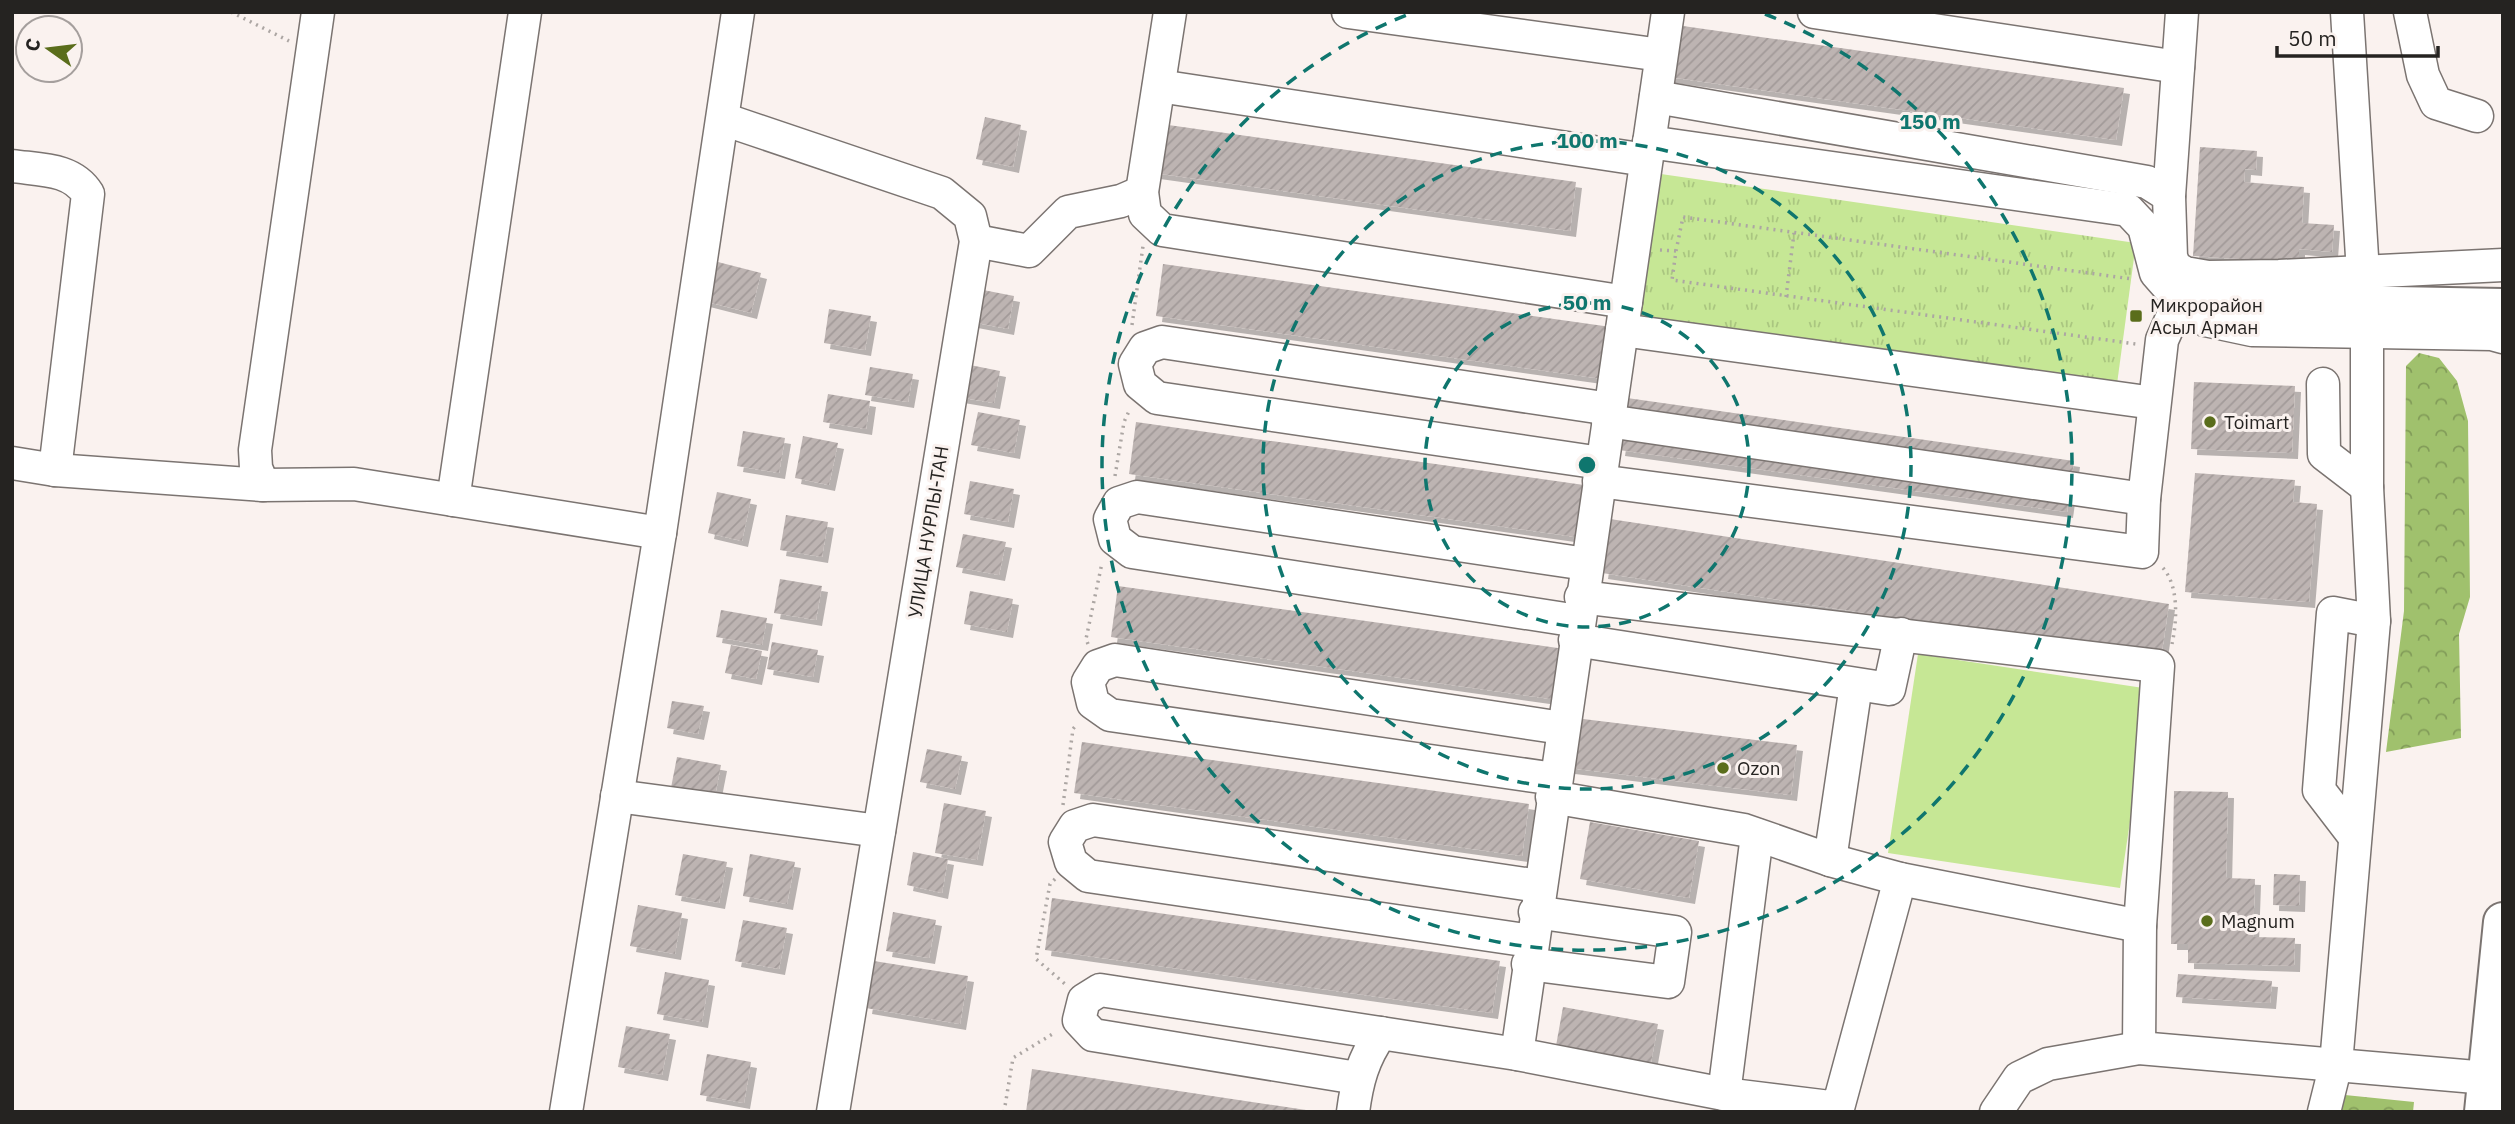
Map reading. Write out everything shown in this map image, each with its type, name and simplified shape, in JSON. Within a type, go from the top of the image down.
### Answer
[{"type":"main road","points":[[2179,303],[2503,308]]},
{"type":"main road","points":[[2486,1095],[2503,922]]},
{"type":"street","points":[[263,485],[256,468],[255,450],[318,12]]},
{"type":"street","points":[[453,500],[525,12]]},
{"type":"street","points":[[566,1112],[660,533],[738,12]]},
{"type":"street","points":[[1170,12],[1158,86],[1145,204],[1162,230],[1624,316],[2154,403]]},
{"type":"street","points":[[1348,12],[1661,55]]},
{"type":"street","points":[[1517,1054],[1533,926],[1668,12]]},
{"type":"street","points":[[1814,12],[2178,67]]},
{"type":"street","points":[[2182,12],[2169,195],[2171,257],[2175,267],[2185,273],[2208,277],[2363,273],[2503,265]]},
{"type":"street","points":[[2347,12],[2363,273]]},
{"type":"street","points":[[2410,12],[2423,75],[2436,103],[2477,117]]},
{"type":"street","points":[[1158,86],[1648,151],[2115,206],[2136,215],[2144,227],[2156,273],[2179,303],[2205,320],[2252,330],[2492,334],[2503,337]]},
{"type":"street","points":[[1656,97],[2125,176],[2147,182],[2169,195]]},
{"type":"street","points":[[723,119],[942,193],[970,216],[976,241],[1029,251],[1069,212],[1121,201],[1145,204]]},
{"type":"street","points":[[12,166],[70,175],[82,184],[88,194],[55,470]]},
{"type":"street","name":"УЛИЦА НУРЛЫ-ТАН","points":[[833,1112],[976,241]]},
{"type":"street","points":[[2144,499],[1162,342],[1145,348],[1135,365],[1140,384],[1157,398],[1600,472],[2142,552],[2144,499],[2162,340],[2179,303]]},
{"type":"street","points":[[2324,1112],[2336,1064],[2374,621],[2367,487],[2367,331]]},
{"type":"street","points":[[2323,384],[2324,454],[2367,487]]},
{"type":"street","points":[[12,463],[55,470],[263,485],[354,484],[660,533]]},
{"type":"street","points":[[1586,564],[1137,497],[1119,503],[1110,519],[1115,540],[1132,552],[1578,619],[1856,685],[1889,689],[1901,634]]},
{"type":"street","points":[[2356,837],[2319,790],[2333,612],[2374,621]]},
{"type":"street","points":[[1578,619],[1901,634],[2158,666],[2140,926],[2139,1048]]},
{"type":"street","points":[[1562,728],[1115,660],[1098,666],[1088,682],[1093,702],[1110,715],[1554,788],[1757,835],[1830,860],[1900,879],[2140,926]]},
{"type":"street","points":[[1830,860],[1856,685]]},
{"type":"street","points":[[617,796],[879,831]]},
{"type":"street","points":[[1093,820],[1533,926],[1087,876],[1071,863],[1065,842],[1075,826],[1093,820]]},
{"type":"street","points":[[1724,1094],[1757,835]]},
{"type":"street","points":[[1357,1078],[1093,1035],[1082,1010],[1100,990],[1517,1054],[1724,1094],[1838,1108],[1900,879]]},
{"type":"street","points":[[1353,1112],[1357,1078],[1366,1054],[1381,1033]]},
{"type":"street","points":[[1996,1112],[2019,1079],[2048,1064],[2139,1048],[2336,1064],[2486,1095]]},
{"type":"path","points":[[231,12],[268,28],[312,55]]},
{"type":"path","points":[[1145,204],[1131,322],[1145,348]]},
{"type":"path","points":[[2144,281],[1683,217],[1672,280],[2136,344],[2145,339],[2162,340]]},
{"type":"path","points":[[1786,297],[1794,232]]},
{"type":"path","points":[[1634,248],[1676,251]]},
{"type":"path","points":[[1119,503],[1115,479],[1124,422],[1140,384]]},
{"type":"path","points":[[1098,666],[1086,639],[1098,571],[1115,540]]},
{"type":"path","points":[[2142,552],[2158,562],[2173,579],[2175,629],[2167,657],[2158,666]]},
{"type":"path","points":[[1075,826],[1062,804],[1073,729],[1093,702]]},
{"type":"path","points":[[1004,1112],[1013,1058],[1082,1010],[1036,959],[1050,884],[1071,863]]},
{"type":"green space","points":[[1661,174],[2136,243],[2117,384],[1640,316]]},
{"type":"green space","points":[[2419,353],[2439,358],[2457,381],[2468,421],[2470,597],[2459,634],[2461,738],[2386,752],[2404,611],[2406,366]]},
{"type":"green space","points":[[1918,654],[2150,689],[2120,888],[1888,853]]},
{"type":"green space","points":[[2345,1095],[2414,1102],[2413,1112],[2340,1112]]},
{"type":"building","points":[[1676,25],[2124,88],[2116,140],[1669,77]]},
{"type":"building","points":[[985,117],[1021,125],[1013,167],[976,159]]},
{"type":"building","points":[[1154,123],[1576,182],[1570,231],[1147,172]]},
{"type":"building","points":[[2200,147],[2257,151],[2256,170],[2245,169],[2244,182],[2304,187],[2302,223],[2334,225],[2332,252],[2299,249],[2299,263],[2193,256]]},
{"type":"building","points":[[714,261],[761,273],[751,313],[704,301]]},
{"type":"building","points":[[1163,264],[1611,327],[1603,379],[1156,316]]},
{"type":"building","points":[[978,289],[1014,296],[1008,329],[972,322]]},
{"type":"building","points":[[829,309],[871,316],[865,350],[824,343]]},
{"type":"building","points":[[965,364],[1000,371],[994,403],[958,397]]},
{"type":"building","points":[[870,367],[913,374],[908,402],[865,395]]},
{"type":"building","points":[[2194,382],[2295,386],[2292,453],[2191,449]]},
{"type":"building","points":[[828,394],[870,401],[866,429],[823,422]]},
{"type":"building","points":[[1627,398],[2074,461],[2067,512],[1619,450]]},
{"type":"building","points":[[978,412],[1020,420],[1014,453],[971,445]]},
{"type":"building","points":[[1136,422],[1584,485],[1576,537],[1129,474]]},
{"type":"building","points":[[743,431],[785,438],[779,473],[737,466]]},
{"type":"building","points":[[803,436],[838,443],[829,485],[795,478]]},
{"type":"building","points":[[2195,473],[2295,480],[2293,502],[2317,504],[2309,602],[2185,592]]},
{"type":"building","points":[[970,481],[1014,489],[1008,522],[964,514]]},
{"type":"building","points":[[717,492],[751,499],[742,541],[708,533]]},
{"type":"building","points":[[786,515],[828,522],[822,557],[780,550]]},
{"type":"building","points":[[1610,519],[2169,604],[2161,658],[1602,573]]},
{"type":"building","points":[[963,534],[1006,542],[999,575],[956,567]]},
{"type":"building","points":[[780,579],[822,586],[816,620],[774,613]]},
{"type":"building","points":[[1118,586],[1565,649],[1558,700],[1111,637]]},
{"type":"building","points":[[970,591],[1013,599],[1007,632],[964,624]]},
{"type":"building","points":[[721,610],[767,618],[762,645],[716,637]]},
{"type":"building","points":[[772,642],[818,650],[813,677],[767,669]]},
{"type":"building","points":[[731,645],[762,651],[756,679],[725,673]]},
{"type":"building","points":[[672,701],[704,706],[698,734],[667,728]]},
{"type":"building","points":[[1575,718],[1797,745],[1791,795],[1569,768]]},
{"type":"building","points":[[1082,742],[1529,804],[1522,856],[1074,793]]},
{"type":"building","points":[[927,749],[962,756],[955,789],[920,782]]},
{"type":"building","points":[[677,757],[721,765],[713,806],[669,798]]},
{"type":"building","points":[[2174,791],[2228,792],[2226,878],[2255,879],[2253,937],[2295,938],[2294,966],[2188,963],[2188,944],[2171,944]]},
{"type":"building","points":[[944,803],[986,811],[977,860],[935,853]]},
{"type":"building","points":[[1590,822],[1699,841],[1689,898],[1580,879]]},
{"type":"building","points":[[913,852],[948,859],[942,893],[907,885]]},
{"type":"building","points":[[683,854],[727,862],[719,903],[675,895]]},
{"type":"building","points":[[750,854],[795,862],[787,904],[743,896]]},
{"type":"building","points":[[2274,874],[2300,875],[2299,906],[2273,905]]},
{"type":"building","points":[[1052,898],[1500,961],[1492,1013],[1045,950]]},
{"type":"building","points":[[638,905],[682,913],[675,954],[630,946]]},
{"type":"building","points":[[893,912],[936,920],[929,958],[886,951]]},
{"type":"building","points":[[743,920],[787,928],[779,969],[735,961]]},
{"type":"building","points":[[874,961],[968,976],[960,1024],[866,1008]]},
{"type":"building","points":[[665,972],[709,980],[702,1022],[657,1014]]},
{"type":"building","points":[[2178,974],[2272,981],[2270,1003],[2176,997]]},
{"type":"building","points":[[1563,1007],[1658,1024],[1649,1074],[1554,1057]]},
{"type":"building","points":[[626,1026],[670,1034],[662,1075],[618,1067]]},
{"type":"building","points":[[707,1054],[751,1062],[744,1103],[700,1095]]},
{"type":"building","points":[[1032,1069],[1306,1110],[1306,1112],[1026,1112]]},
{"type":"place","name":"Микрорайон Асыл Арман","points":[[2136,316]]},
{"type":"place","name":"Toimart","points":[[2210,422]]},
{"type":"place","name":"Ozon","points":[[1723,768]]},
{"type":"place","name":"Magnum","points":[[2207,921]]}]
